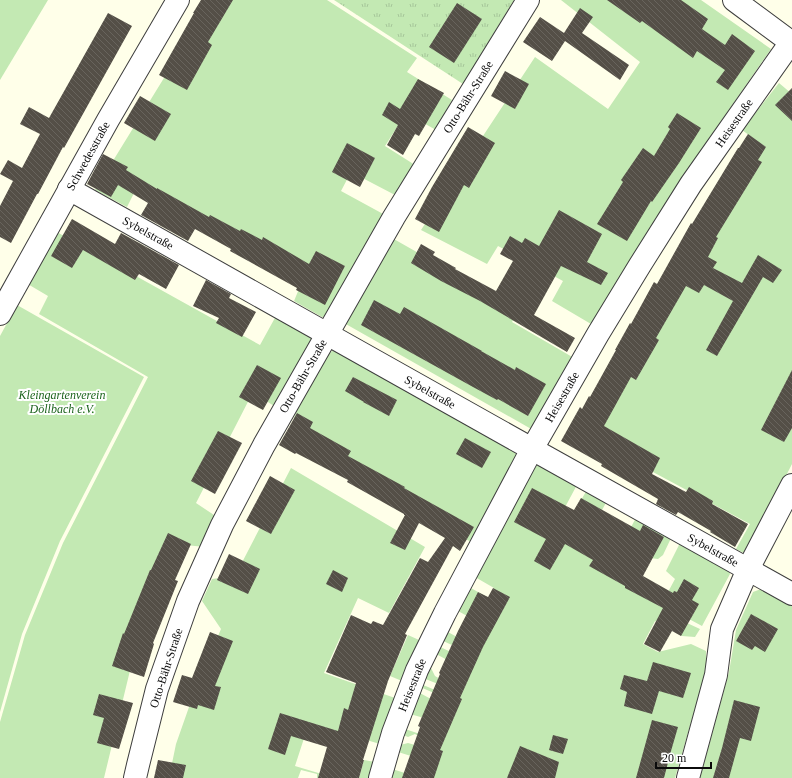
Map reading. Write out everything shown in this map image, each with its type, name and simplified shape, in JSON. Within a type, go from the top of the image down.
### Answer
[{"type":"street","name":"Schwedesstraße","points":[[0,314],[69,189],[178,0]]},
{"type":"street","name":"Otto-Bähr-Straße","points":[[135,778],[157,689],[188,601],[226,518],[264,446],[394,217],[528,0]]},
{"type":"street","points":[[734,0],[791,42]]},
{"type":"street","name":"Heisestraße","points":[[380,778],[393,733],[417,670],[445,613],[532,449],[624,290],[691,184],[791,42]]},
{"type":"street","name":"Sybelstraße","points":[[69,189],[792,594]]},
{"type":"street","points":[[688,778],[716,675],[722,628],[748,569],[792,485]]},
{"type":"green space","points":[[0,0],[48,0],[0,80]]},
{"type":"green space","points":[[212,0],[327,0],[417,58],[407,72],[452,100],[436,130],[406,113],[385,146],[415,165],[395,195],[351,172],[341,191],[385,215],[329,316],[322,317],[294,301],[299,289],[140,181],[127,207],[95,190]]},
{"type":"green space","points":[[334,0],[514,0],[463,84]]},
{"type":"green space","points":[[561,0],[701,0],[771,49],[681,179],[591,324],[552,301],[563,281],[498,246],[487,264],[421,230],[535,57],[608,109],[640,62]]},
{"type":"green space","points":[[779,83],[792,94],[792,464],[746,554],[736,549],[750,524],[582,434],[761,144],[742,130]]},
{"type":"green space","points":[[55,231],[260,345],[276,316],[316,339],[277,408],[253,392],[196,503],[217,517],[204,547],[177,544],[134,654],[104,778],[0,778],[0,722],[25,635],[63,543],[148,377],[39,314],[48,296],[26,283]]},
{"type":"green space","points":[[392,238],[519,310],[512,322],[574,358],[533,430],[344,323]]},
{"type":"green space","name":"Kleingartenverein Döllbach e.V.","points":[[17,305],[144,377],[60,541],[22,634],[0,712],[0,336]]},
{"type":"green space","points":[[336,349],[512,446],[518,458],[471,542],[288,434],[297,410],[329,353]]},
{"type":"green space","points":[[542,464],[578,483],[548,539],[556,544],[588,488],[608,499],[601,512],[614,559],[638,514],[673,534],[663,555],[658,559],[650,558],[633,573],[668,592],[675,579],[666,571],[682,539],[727,564],[730,574],[702,626],[689,619],[687,623],[700,629],[695,637],[682,636],[655,621],[643,644],[658,652],[691,644],[706,651],[706,670],[675,778],[665,778],[643,772],[641,778],[390,778],[392,769],[405,773],[411,756],[398,752],[400,745],[408,743],[415,745],[418,736],[415,734],[408,737],[403,735],[405,729],[420,734],[424,718],[410,714],[418,692],[431,699],[434,693],[420,687],[421,684],[435,690],[438,684],[423,678],[429,664],[435,676],[440,679],[449,661],[438,655],[436,650],[438,646],[451,652],[454,646],[441,640],[446,631],[459,638],[469,617],[458,611],[469,587],[489,598],[494,588],[475,577],[536,466]]},
{"type":"green space","points":[[291,468],[425,547],[389,613],[358,598],[324,673],[395,698],[380,744],[309,723],[295,766],[335,778],[317,778],[317,774],[301,770],[298,778],[169,778],[176,744],[195,690],[221,629],[202,601],[212,579],[235,576]]},
{"type":"green space","points":[[761,589],[792,606],[792,778],[700,778],[729,672],[736,630],[753,592]]},
{"type":"green space","points":[[408,635],[419,640],[402,681],[390,676]]},
{"type":"green space","points":[[364,760],[375,762],[371,778],[359,778]]},
{"type":"building","points":[[201,0],[233,0],[208,42],[212,45],[187,90],[159,75]]},
{"type":"building","points":[[607,0],[681,0],[708,19],[702,29],[725,45],[732,34],[755,51],[728,90],[716,82],[725,70],[697,51],[693,58],[642,21],[640,23]]},
{"type":"building","points":[[457,3],[482,19],[454,63],[429,47]]},
{"type":"building","points":[[580,8],[593,17],[582,33],[629,65],[620,80],[565,41],[552,61],[523,42],[540,17],[564,33]]},
{"type":"building","points":[[108,13],[132,26],[64,148],[63,147],[11,243],[0,237],[0,206],[13,181],[0,174],[8,160],[22,168],[40,134],[20,124],[29,107],[49,118]]},
{"type":"building","points":[[505,71],[529,84],[515,109],[491,96]]},
{"type":"building","points":[[418,79],[444,93],[419,136],[415,134],[403,155],[387,145],[398,125],[382,115],[389,102],[400,109]]},
{"type":"building","points":[[792,88],[792,121],[775,105]]},
{"type":"building","points":[[140,96],[171,114],[155,141],[124,123]]},
{"type":"building","points":[[677,113],[701,128],[679,163],[652,202],[651,201],[627,241],[597,224],[623,182],[621,180],[643,148],[654,156],[670,129],[668,127]]},
{"type":"building","points":[[468,127],[495,143],[469,188],[464,185],[439,232],[415,219],[432,187]]},
{"type":"building","points":[[748,134],[766,147],[758,160],[762,162],[716,237],[718,238],[708,257],[717,262],[713,268],[742,283],[758,255],[782,270],[773,283],[763,277],[717,356],[706,350],[733,301],[704,285],[699,293],[686,286],[656,338],[659,340],[636,380],[631,377],[604,426],[660,458],[652,474],[686,492],[689,487],[713,501],[712,504],[748,524],[735,547],[678,512],[676,515],[656,504],[658,499],[601,466],[602,464],[561,441],[580,407],[582,409],[589,396],[590,397],[654,282],[657,284],[691,223],[692,224]]},
{"type":"building","points":[[347,143],[375,158],[360,187],[332,172]]},
{"type":"building","points":[[103,154],[128,167],[126,170],[157,189],[209,217],[210,215],[240,231],[241,229],[262,240],[263,237],[309,264],[316,251],[345,266],[325,305],[296,290],[297,288],[230,251],[231,249],[195,229],[188,241],[141,215],[148,203],[118,185],[111,197],[87,184]]},
{"type":"building","points":[[559,210],[602,234],[587,262],[608,273],[601,285],[561,266],[534,315],[575,338],[567,352],[411,263],[421,244],[435,252],[433,255],[456,268],[455,269],[496,291],[513,261],[500,254],[510,236],[522,243],[525,238],[539,246]]},
{"type":"building","points":[[72,219],[115,244],[121,233],[179,265],[166,289],[139,274],[135,280],[83,250],[72,268],[51,256]]},
{"type":"building","points":[[206,280],[231,294],[229,298],[256,312],[242,337],[216,323],[219,318],[193,306]]},
{"type":"building","points":[[374,300],[400,314],[404,307],[515,370],[516,367],[546,384],[528,416],[361,325]]},
{"type":"building","points":[[257,365],[281,378],[263,410],[239,397]]},
{"type":"building","points":[[792,370],[792,428],[784,442],[761,430]]},
{"type":"building","points":[[353,377],[397,400],[389,416],[345,391]]},
{"type":"building","points":[[297,413],[313,422],[310,428],[351,451],[348,456],[474,527],[460,551],[453,546],[405,634],[407,635],[388,681],[363,760],[359,778],[318,778],[327,747],[291,736],[285,755],[268,749],[280,713],[338,731],[344,708],[348,710],[356,683],[326,672],[351,615],[371,624],[373,621],[383,625],[420,558],[428,562],[445,538],[419,523],[405,550],[390,543],[405,515],[404,514],[347,482],[348,480],[279,445]]},
{"type":"building","points":[[218,431],[242,443],[215,494],[191,481]]},
{"type":"building","points":[[465,438],[491,452],[482,468],[456,454]]},
{"type":"building","points":[[270,476],[295,490],[271,534],[246,521]]},
{"type":"building","points":[[532,488],[574,510],[581,498],[640,531],[643,525],[664,537],[643,576],[673,593],[674,591],[677,592],[684,579],[699,588],[692,600],[699,604],[681,636],[672,631],[660,652],[644,644],[663,608],[625,588],[625,586],[589,566],[593,560],[565,544],[550,570],[534,561],[546,539],[514,522]]},
{"type":"building","points":[[168,533],[191,544],[175,580],[178,581],[153,643],[154,644],[144,677],[112,666],[123,633],[124,634],[150,570]]},
{"type":"building","points":[[229,554],[260,569],[248,594],[217,580]]},
{"type":"building","points":[[333,570],[348,578],[342,592],[326,584]]},
{"type":"building","points":[[493,588],[510,597],[483,647],[460,698],[462,699],[440,750],[443,751],[434,778],[402,778],[420,727],[418,726],[440,674],[439,673],[458,631],[478,592],[488,597]]},
{"type":"building","points":[[751,614],[778,629],[765,652],[755,646],[752,650],[736,641]]},
{"type":"building","points":[[210,632],[233,641],[215,686],[221,687],[214,710],[198,705],[197,709],[173,702],[182,675],[192,678]]},
{"type":"building","points":[[653,662],[691,673],[683,698],[659,691],[652,714],[624,706],[627,692],[620,689],[624,675],[647,681]]},
{"type":"building","points":[[99,694],[133,703],[119,749],[97,743],[104,718],[93,715]]},
{"type":"building","points":[[734,700],[760,707],[751,741],[740,738],[729,778],[713,778],[722,748]]},
{"type":"building","points":[[652,720],[678,727],[664,778],[636,778]]},
{"type":"building","points":[[553,735],[568,739],[563,754],[549,750]]},
{"type":"building","points":[[520,746],[559,762],[555,778],[507,778]]},
{"type":"building","points":[[158,760],[186,765],[183,778],[154,778]]}]
